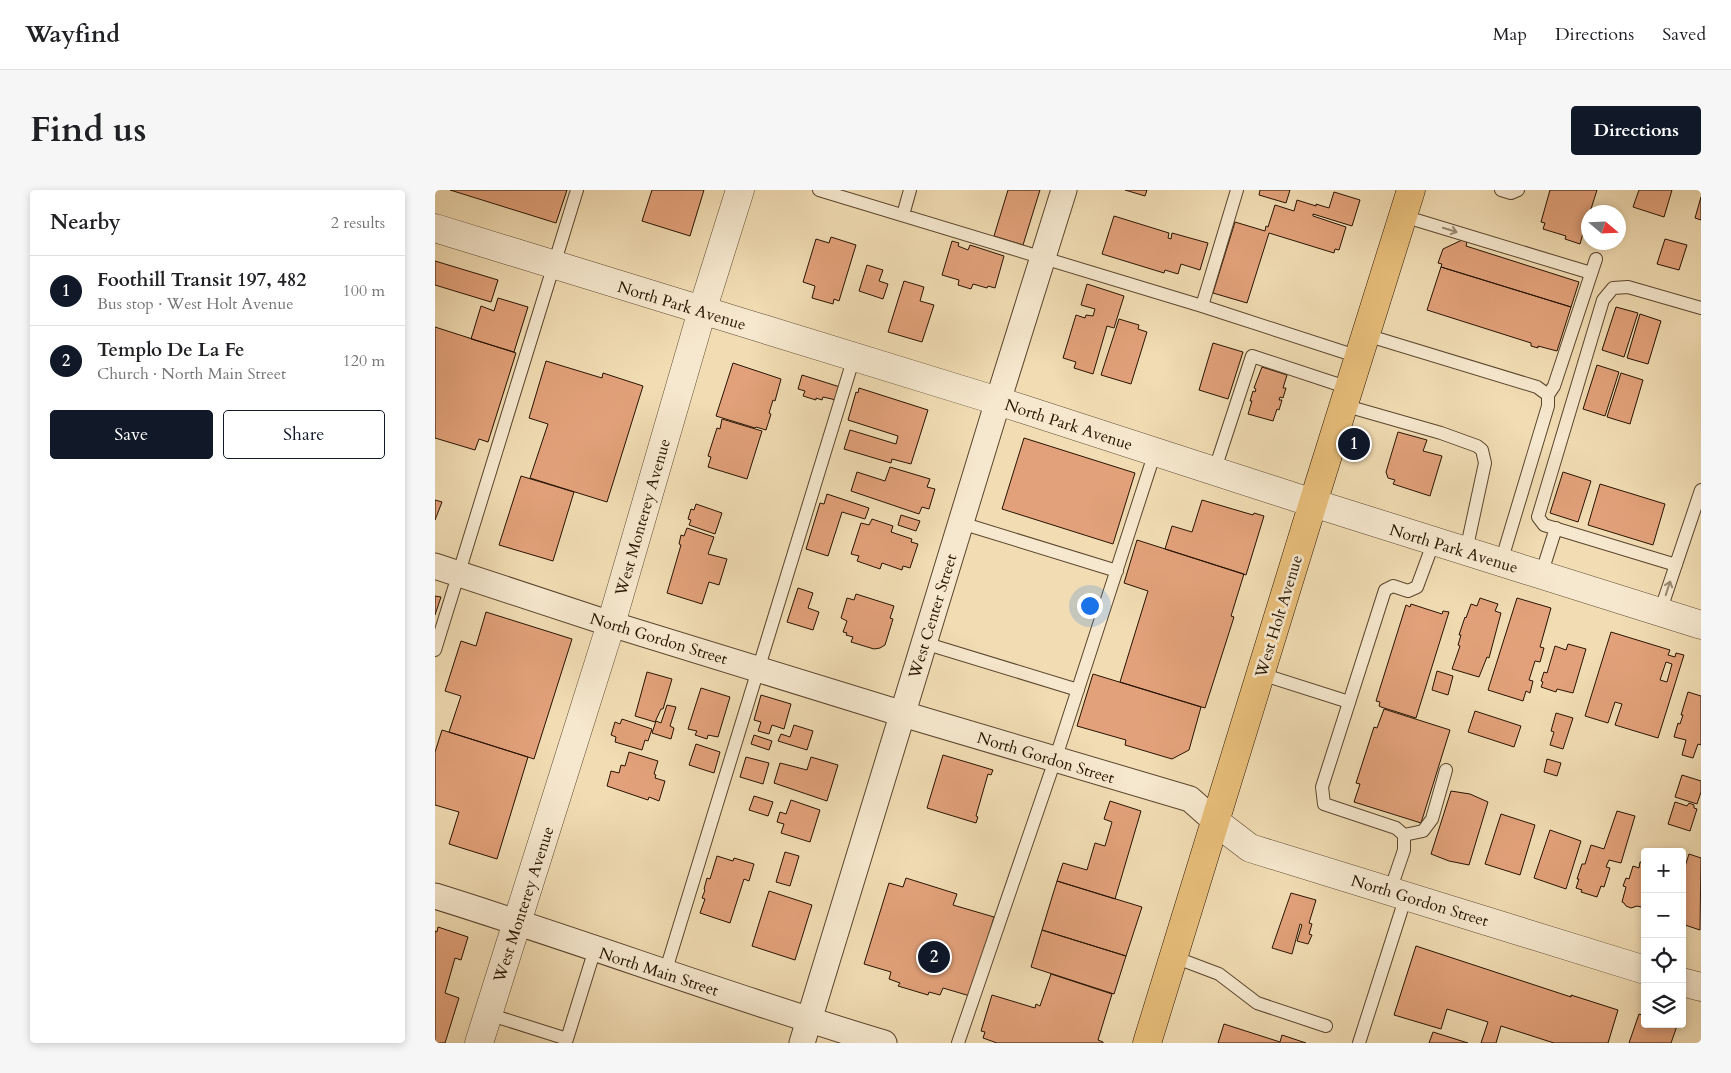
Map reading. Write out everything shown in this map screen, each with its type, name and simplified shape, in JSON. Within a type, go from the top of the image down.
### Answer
[{"type":"main road","name":"West Holt Avenue","points":[[1147,1043],[1411,190]]},
{"type":"street","name":"West Monterey Avenue","points":[[479,1043],[611,624],[702,311],[740,190]]},
{"type":"street","name":"West Center Street","points":[[805,1032],[997,401],[1064,190]]},
{"type":"street","name":"North Park Avenue","points":[[435,228],[997,401],[1214,472],[1701,625]]},
{"type":"street","name":"North Gordon Street","points":[[435,566],[759,670],[1190,799],[1250,848],[1641,969]]},
{"type":"street","name":"North Main Street","points":[[435,896],[518,921],[595,950],[665,973],[805,1032],[885,1043]]},
{"type":"street","points":[[1686,983],[1701,987]]},
{"type":"lane","points":[[435,650],[577,190]]},
{"type":"lane","points":[[819,190],[1202,306],[1537,388],[1548,395]]},
{"type":"lane","points":[[903,215],[910,190]]},
{"type":"lane","points":[[1202,306],[1237,190]]},
{"type":"lane","points":[[1501,190],[1511,193],[1518,190]]},
{"type":"lane","points":[[1403,216],[1591,273]]},
{"type":"lane","points":[[1501,562],[1547,406],[1548,395],[1554,386],[1596,259]]},
{"type":"lane","points":[[1676,565],[1544,525],[1538,517],[1603,300],[1613,288],[1628,287],[1701,308]]},
{"type":"lane","points":[[1214,472],[1251,356],[1346,396],[1477,446],[1482,450],[1485,463],[1465,551]]},
{"type":"lane","points":[[665,973],[854,358]]},
{"type":"lane","points":[[958,1043],[1055,760],[1155,452]]},
{"type":"lane","points":[[1660,612],[1701,490]]},
{"type":"lane","points":[[961,523],[1117,571]]},
{"type":"lane","points":[[1541,575],[1555,528]]},
{"type":"lane","points":[[1359,1043],[1398,894],[1404,850],[1404,835],[1396,828],[1324,804],[1322,787],[1385,590],[1393,586],[1408,591],[1417,587],[1433,541]]},
{"type":"lane","points":[[924,643],[1078,690]]},
{"type":"lane","points":[[1261,674],[1349,702]]},
{"type":"lane","points":[[1404,835],[1423,831],[1431,819],[1446,770]]},
{"type":"lane","points":[[488,1014],[567,1038],[595,950]]},
{"type":"lane","points":[[1174,957],[1219,974],[1257,1003],[1326,1026]]},
{"type":"building","points":[[450,190],[567,190],[556,223]]},
{"type":"building","points":[[652,190],[704,190],[690,236],[642,221]]},
{"type":"building","points":[[1008,190],[1040,190],[1023,245],[994,236]]},
{"type":"building","points":[[1125,190],[1147,190],[1145,196]]},
{"type":"building","points":[[1260,190],[1290,190],[1286,203],[1259,195]]},
{"type":"building","points":[[1550,190],[1597,190],[1592,205],[1581,205],[1580,244],[1565,239],[1566,236],[1543,229],[1545,223],[1541,222]]},
{"type":"building","points":[[1639,190],[1672,190],[1664,217],[1633,207]]},
{"type":"building","points":[[1334,192],[1360,200],[1352,226],[1313,214],[1313,216],[1346,227],[1339,250],[1335,249],[1334,253],[1269,233],[1247,303],[1213,293],[1235,222],[1265,231],[1275,205],[1294,211],[1297,200],[1329,208]]},
{"type":"building","points":[[1701,197],[1701,220],[1695,218]]},
{"type":"building","points":[[1114,216],[1169,233],[1168,238],[1171,239],[1172,233],[1208,243],[1200,270],[1181,264],[1178,274],[1165,270],[1164,273],[1102,254]]},
{"type":"building","points":[[831,237],[856,245],[839,301],[834,299],[833,304],[812,298],[815,286],[803,282],[816,239],[829,243]]},
{"type":"building","points":[[1665,239],[1687,245],[1679,270],[1657,264]]},
{"type":"building","points":[[1462,240],[1467,242],[1466,246],[1579,282],[1571,307],[1441,267],[1442,264],[1438,263],[1443,249]]},
{"type":"building","points":[[952,241],[959,243],[958,246],[968,250],[970,245],[1004,256],[995,288],[973,284],[971,289],[958,285],[959,280],[942,275]]},
{"type":"building","points":[[435,261],[498,280],[491,302],[435,285]]},
{"type":"building","points":[[867,265],[883,270],[879,281],[888,284],[883,299],[859,291]]},
{"type":"building","points":[[1441,267],[1571,307],[1557,351],[1531,346],[1531,343],[1427,310]]},
{"type":"building","points":[[904,281],[924,287],[920,301],[934,305],[922,342],[888,332]]},
{"type":"building","points":[[1087,284],[1124,296],[1114,328],[1107,326],[1093,374],[1074,368],[1076,362],[1063,358],[1076,315],[1085,318],[1086,315],[1093,316],[1095,309],[1081,305]]},
{"type":"building","points":[[498,298],[528,307],[514,352],[471,339],[481,306],[494,311]]},
{"type":"building","points":[[1616,307],[1638,313],[1624,357],[1602,350]]},
{"type":"building","points":[[1640,314],[1661,321],[1648,364],[1627,358]]},
{"type":"building","points":[[1119,319],[1139,325],[1138,329],[1147,332],[1131,384],[1101,375]]},
{"type":"building","points":[[435,327],[516,353],[488,442],[479,439],[475,450],[435,438]]},
{"type":"building","points":[[1213,343],[1243,352],[1228,399],[1199,390]]},
{"type":"building","points":[[546,361],[602,378],[603,373],[643,386],[607,502],[530,478],[548,424],[529,418]]},
{"type":"building","points":[[733,363],[781,379],[775,401],[773,400],[769,413],[771,414],[766,430],[716,416]]},
{"type":"building","points":[[1597,365],[1619,372],[1605,416],[1583,409]]},
{"type":"building","points":[[1262,367],[1287,375],[1283,388],[1286,388],[1283,398],[1280,397],[1279,400],[1282,400],[1273,421],[1248,414],[1252,401],[1250,401],[1253,391],[1255,392],[1256,389],[1254,388]]},
{"type":"building","points":[[1621,373],[1643,380],[1630,424],[1607,417]]},
{"type":"building","points":[[802,375],[840,387],[836,400],[823,397],[822,400],[816,398],[816,400],[803,396],[805,391],[798,389]]},
{"type":"building","points":[[859,388],[928,410],[911,464],[892,459],[891,463],[844,449],[850,430],[896,444],[898,436],[848,420],[856,392],[858,393]]},
{"type":"building","points":[[722,419],[762,431],[747,479],[708,467],[711,457],[708,456],[717,428],[720,429]]},
{"type":"building","points":[[1398,432],[1427,440],[1423,451],[1442,456],[1430,496],[1393,484],[1395,480],[1388,478],[1386,472]]},
{"type":"building","points":[[1024,438],[1135,473],[1113,544],[1002,509]]},
{"type":"building","points":[[890,467],[930,479],[927,487],[935,489],[929,509],[922,507],[919,514],[851,491],[857,472],[885,481]]},
{"type":"building","points":[[1563,472],[1591,481],[1578,522],[1550,513]]},
{"type":"building","points":[[521,476],[574,492],[553,561],[499,545]]},
{"type":"building","points":[[1600,484],[1665,504],[1653,545],[1588,525]]},
{"type":"building","points":[[827,494],[869,508],[865,519],[842,512],[828,556],[806,549],[820,503],[824,504]]},
{"type":"building","points":[[435,500],[442,502],[435,520]]},
{"type":"building","points":[[1202,500],[1253,515],[1254,513],[1264,516],[1246,575],[1165,549],[1172,526],[1192,532]]},
{"type":"building","points":[[696,504],[722,513],[715,534],[689,525],[691,520],[688,519],[691,509],[694,510]]},
{"type":"building","points":[[901,515],[920,521],[916,531],[898,525]]},
{"type":"building","points":[[872,519],[893,526],[891,532],[912,539],[911,542],[918,544],[910,568],[903,566],[902,570],[882,563],[880,569],[857,561],[859,556],[851,554],[861,523],[869,525]]},
{"type":"building","points":[[687,528],[714,537],[708,554],[727,559],[719,585],[709,582],[702,604],[667,593],[681,545],[679,544],[681,535],[684,536]]},
{"type":"building","points":[[1137,540],[1244,574],[1231,616],[1234,617],[1205,708],[1120,682],[1148,591],[1124,583]]},
{"type":"building","points":[[798,588],[813,593],[808,608],[819,612],[813,630],[787,622]]},
{"type":"building","points":[[856,594],[894,606],[890,618],[893,619],[885,645],[880,648],[874,649],[851,642],[853,637],[843,632],[847,621],[841,618],[847,598],[854,600]]},
{"type":"building","points":[[435,596],[441,597],[435,615]]},
{"type":"building","points":[[1480,598],[1498,604],[1495,611],[1501,613],[1489,658],[1487,657],[1479,677],[1452,669],[1460,646],[1458,645],[1461,635],[1459,635],[1465,617],[1471,604],[1477,606]]},
{"type":"building","points":[[1517,598],[1551,608],[1540,647],[1544,648],[1540,662],[1535,661],[1529,680],[1533,681],[1530,693],[1526,691],[1523,701],[1488,690]]},
{"type":"building","points":[[1411,604],[1442,614],[1443,611],[1449,612],[1416,718],[1381,707],[1379,706],[1380,702],[1376,701],[1406,605],[1410,607]]},
{"type":"building","points":[[486,612],[572,639],[534,759],[449,732],[461,696],[445,691],[461,641],[476,646]]},
{"type":"building","points":[[1611,632],[1670,650],[1668,655],[1675,657],[1676,653],[1684,655],[1658,738],[1615,725],[1622,704],[1615,702],[1608,723],[1585,716]],"holes":[[[1666,662],[1672,664],[1667,682],[1660,680]]]},
{"type":"building","points":[[1568,644],[1586,649],[1573,693],[1557,689],[1556,692],[1541,687],[1544,672],[1547,673],[1555,646],[1566,650]]},
{"type":"building","points":[[1437,671],[1453,676],[1448,695],[1432,690]]},
{"type":"building","points":[[647,672],[672,679],[663,709],[661,709],[655,722],[635,716]]},
{"type":"building","points":[[1093,674],[1201,707],[1189,750],[1172,759],[1125,745],[1126,740],[1077,726]]},
{"type":"building","points":[[701,688],[730,697],[718,737],[708,735],[707,739],[695,735],[697,731],[688,729]]},
{"type":"building","points":[[1688,692],[1701,696],[1701,745],[1698,744],[1693,758],[1682,755],[1686,740],[1674,737],[1678,723],[1680,724],[1683,715],[1681,715]]},
{"type":"building","points":[[761,695],[791,704],[784,729],[772,725],[769,734],[758,731],[761,722],[754,720]]},
{"type":"building","points":[[667,705],[676,707],[670,726],[674,728],[671,739],[652,733],[656,721],[661,723]]},
{"type":"building","points":[[1384,709],[1450,730],[1421,823],[1354,802],[1360,784],[1356,783],[1374,727],[1377,728]]},
{"type":"building","points":[[1475,711],[1521,726],[1514,747],[1468,732]]},
{"type":"building","points":[[1556,713],[1573,718],[1563,749],[1550,745],[1554,732],[1551,731]]},
{"type":"building","points":[[622,719],[652,729],[648,741],[645,740],[642,750],[615,742],[616,737],[611,735],[615,722],[620,724]]},
{"type":"building","points":[[794,725],[813,731],[807,750],[778,741],[781,734],[790,737]]},
{"type":"building","points":[[442,730],[528,757],[497,859],[449,844],[459,812],[435,805],[435,752]]},
{"type":"building","points":[[754,735],[772,741],[769,750],[751,744]]},
{"type":"building","points":[[696,744],[720,752],[714,773],[689,765]]},
{"type":"building","points":[[629,752],[658,761],[654,774],[656,775],[655,778],[665,781],[659,801],[649,797],[648,800],[607,786],[611,771],[619,773],[621,765],[625,766]]},
{"type":"building","points":[[943,755],[993,770],[991,775],[988,774],[976,816],[978,817],[976,823],[927,808]]},
{"type":"building","points":[[746,757],[769,763],[763,784],[740,777]]},
{"type":"building","points":[[811,757],[838,765],[827,801],[774,783],[780,763],[807,770]]},
{"type":"building","points":[[1547,759],[1561,763],[1557,776],[1544,772]]},
{"type":"building","points":[[1682,775],[1701,781],[1701,792],[1697,804],[1675,797]]},
{"type":"building","points":[[1451,791],[1470,794],[1488,802],[1469,865],[1449,861],[1431,854]]},
{"type":"building","points":[[754,796],[773,802],[768,816],[749,810]]},
{"type":"building","points":[[791,800],[820,810],[810,842],[781,833],[784,824],[777,822],[780,812],[786,814]]},
{"type":"building","points":[[1110,801],[1141,811],[1115,899],[1057,881],[1063,863],[1087,870],[1095,843],[1105,846],[1112,822],[1104,819]]},
{"type":"building","points":[[1675,802],[1687,806],[1689,803],[1697,809],[1690,831],[1668,824]]},
{"type":"building","points":[[1617,811],[1635,816],[1621,863],[1609,860],[1606,867],[1610,868],[1604,887],[1601,886],[1597,897],[1581,892],[1582,890],[1576,888],[1582,864],[1585,864],[1591,845],[1604,849]]},
{"type":"building","points":[[1501,814],[1535,825],[1520,875],[1485,864]]},
{"type":"building","points":[[1550,830],[1581,841],[1566,889],[1534,878]]},
{"type":"building","points":[[785,852],[799,856],[790,886],[776,882]]},
{"type":"building","points":[[1689,854],[1701,858],[1700,930],[1686,925],[1686,863]]},
{"type":"building","points":[[717,856],[733,861],[734,858],[754,864],[749,881],[744,879],[730,923],[700,913],[705,899],[702,898],[707,878],[710,879]]},
{"type":"building","points":[[1641,862],[1641,907],[1631,908],[1622,902],[1626,887],[1623,886],[1626,878],[1629,879],[1633,866],[1639,868]]},
{"type":"building","points":[[906,878],[957,894],[953,905],[994,917],[970,996],[943,988],[940,995],[929,992],[928,995],[898,986],[900,983],[889,979],[891,972],[864,964],[889,883],[903,887]]},
{"type":"building","points":[[1057,881],[1142,907],[1126,956],[1042,930]]},
{"type":"building","points":[[769,891],[812,905],[795,960],[752,946]]},
{"type":"building","points":[[1291,893],[1316,900],[1309,923],[1312,924],[1309,934],[1312,935],[1308,944],[1297,941],[1302,925],[1300,924],[1292,954],[1272,948]]},
{"type":"building","points":[[438,927],[468,937],[461,960],[455,958],[445,993],[459,998],[445,1043],[435,1043],[435,931],[437,932]]},
{"type":"building","points":[[1042,930],[1126,956],[1114,994],[1031,967]]},
{"type":"building","points":[[1416,946],[1571,997],[1571,995],[1618,1010],[1608,1043],[1554,1043],[1501,1026],[1496,1043],[1481,1043],[1488,1022],[1447,1009],[1441,1029],[1394,1015]]},
{"type":"building","points":[[1051,974],[1112,994],[1098,1040],[1103,1043],[997,1043],[983,1038],[985,1032],[981,1031],[992,995],[1035,1008],[1036,1004],[1040,1006]]},
{"type":"building","points":[[1639,1014],[1641,1015],[1641,1028],[1676,1028],[1671,1043],[1629,1043]]},
{"type":"building","points":[[1224,1024],[1280,1042],[1282,1035],[1306,1043],[1218,1043]]},
{"type":"building","points":[[1433,1032],[1468,1043],[1429,1043]]},
{"type":"place","name":"Foothill Transit 197, 482","points":[[1354,444]]},
{"type":"place","name":"Templo De La Fe","points":[[934,957]]}]
